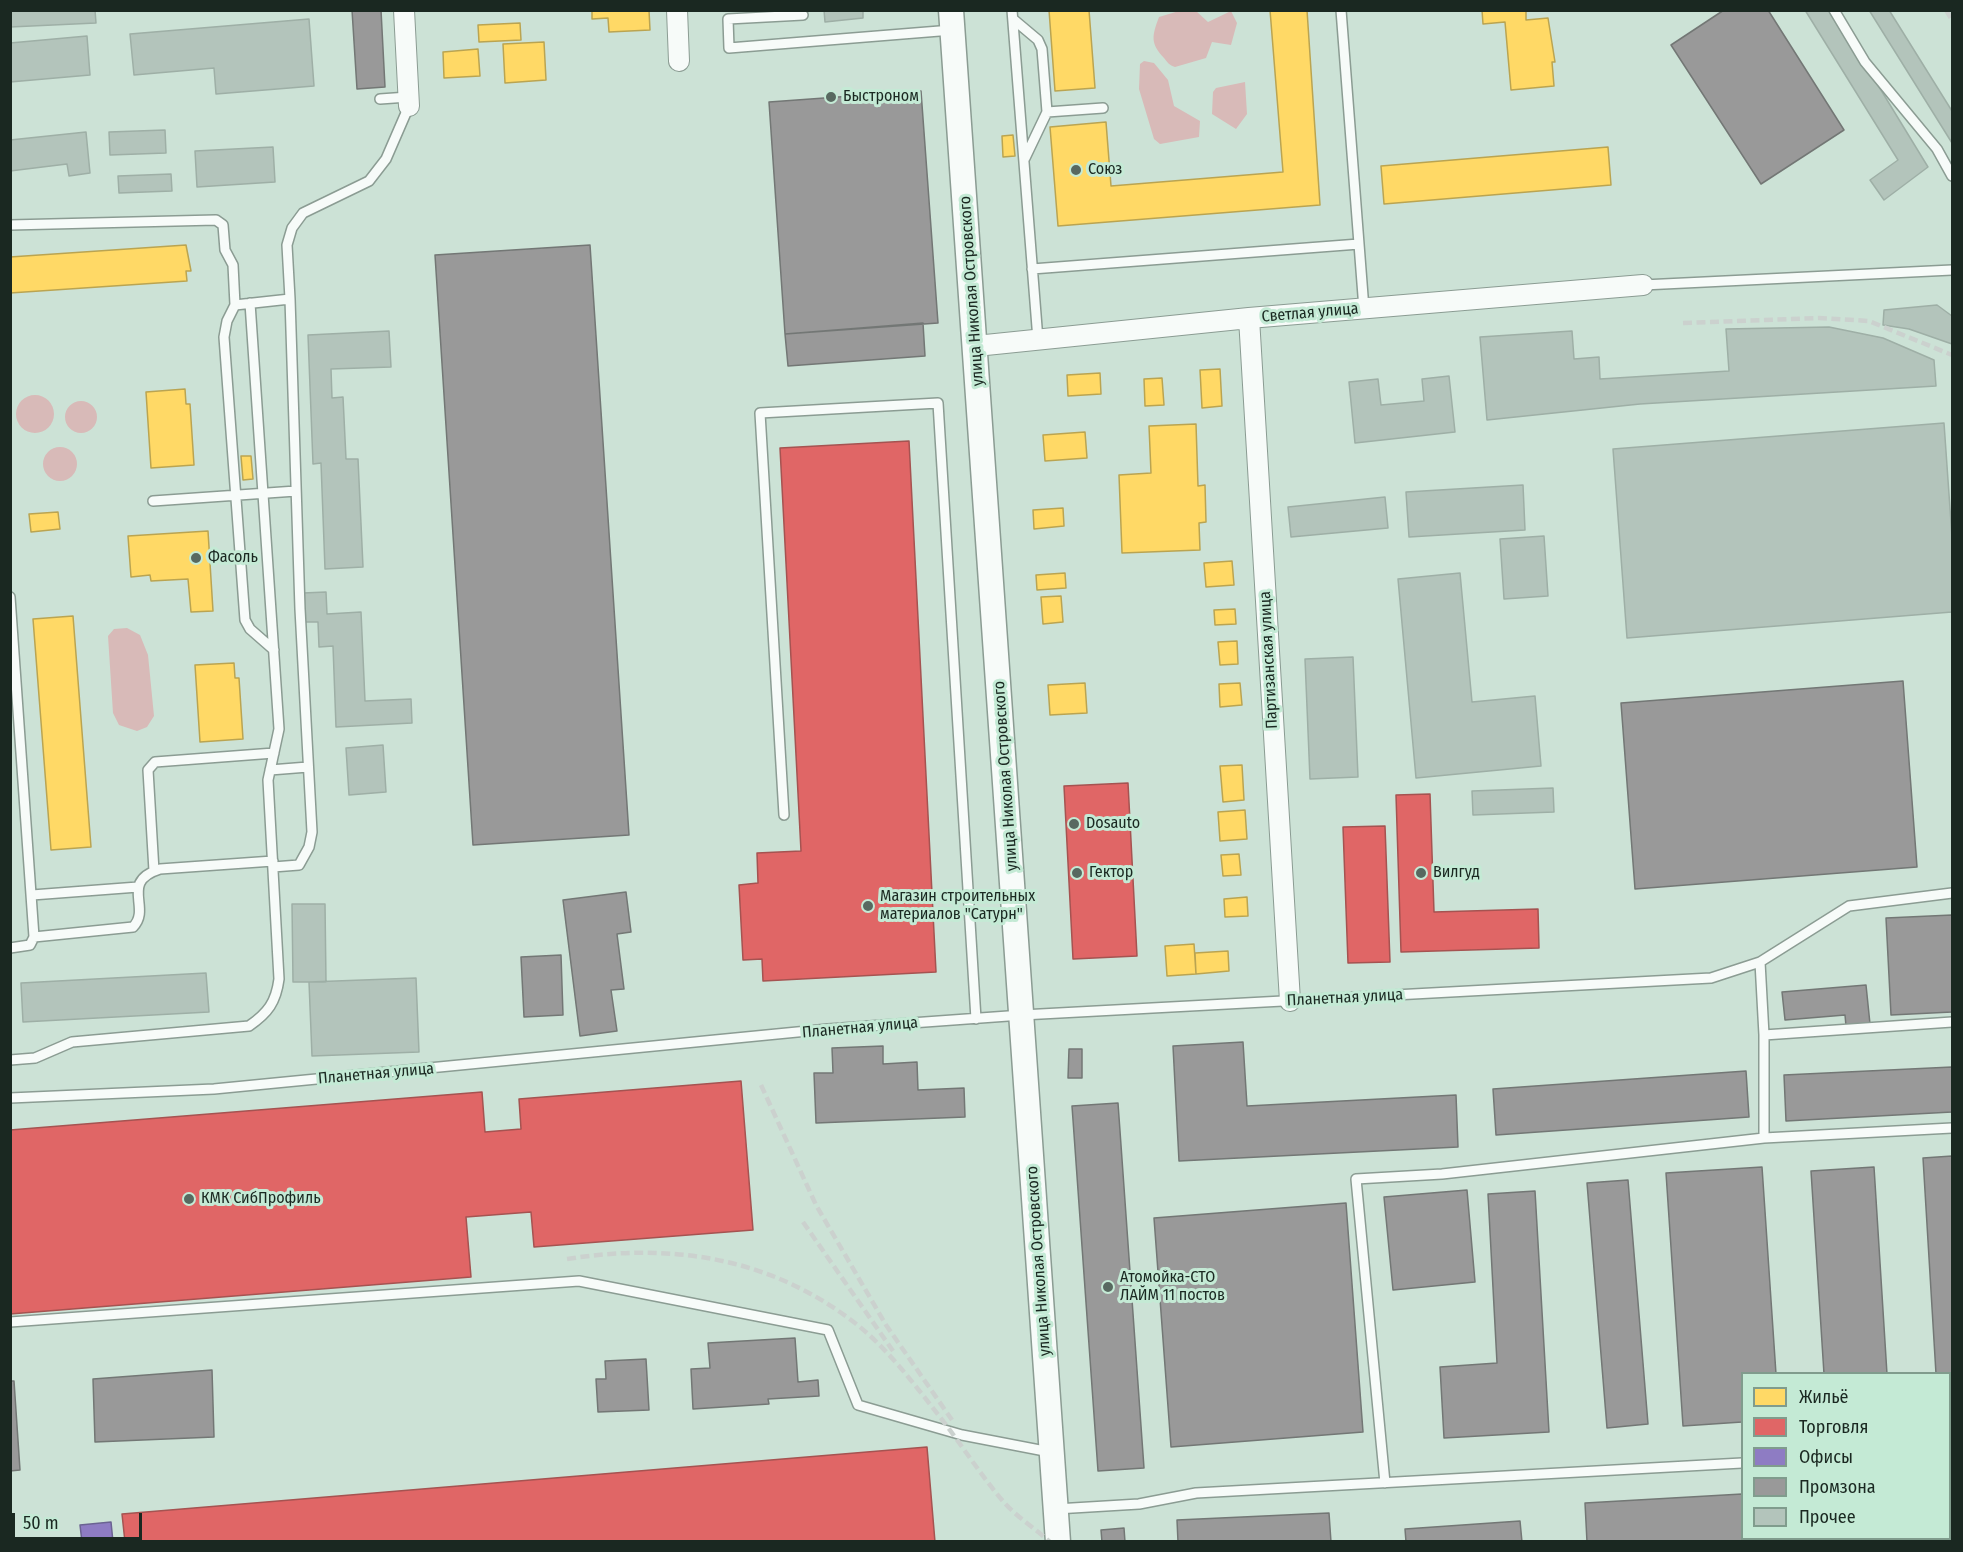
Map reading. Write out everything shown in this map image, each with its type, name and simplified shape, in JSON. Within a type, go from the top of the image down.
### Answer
[{"type":"street","points":[[404,10],[409,102]]},
{"type":"street","points":[[677,10],[679,61]]},
{"type":"street","name":"улица Николая Островского","points":[[952,20],[1058,1542]]},
{"type":"street","name":"Светлая улица","points":[[976,346],[1249,318],[1643,285]]},
{"type":"street","name":"Партизанская улица","points":[[1249,318],[1290,1001]]},
{"type":"lane","points":[[1341,10],[1364,309]]},
{"type":"lane","points":[[1834,10],[1865,62],[1937,149],[1953,176]]},
{"type":"lane","points":[[802,15],[728,15],[729,48],[952,20]]},
{"type":"lane","points":[[1012,15],[1041,44],[1047,112],[1024,160]]},
{"type":"lane","points":[[1012,15],[1038,340]]},
{"type":"lane","points":[[34,937],[133,927],[139,916],[138,886],[142,878],[154,871],[273,864],[299,865],[309,847],[312,832],[287,245],[291,228],[303,213],[369,181],[386,159],[409,102],[380,99]]},
{"type":"lane","points":[[1047,112],[1103,108]]},
{"type":"lane","points":[[10,225],[221,221],[226,254],[233,265],[235,305],[227,321],[224,338],[245,620],[250,629],[274,650]]},
{"type":"lane","points":[[1032,269],[1359,244]]},
{"type":"lane","points":[[1643,285],[1953,270]]},
{"type":"lane","points":[[235,305],[290,299]]},
{"type":"lane","points":[[10,1060],[35,1058],[72,1042],[249,1026],[265,1014],[277,998],[279,979],[270,770],[279,729],[250,303]]},
{"type":"lane","points":[[784,815],[760,413],[938,403],[976,1018]]},
{"type":"lane","points":[[153,501],[296,491]]},
{"type":"lane","points":[[10,597],[34,937],[30,945],[10,948]]},
{"type":"lane","points":[[154,871],[148,771],[150,765],[155,762],[274,753]]},
{"type":"lane","points":[[270,770],[309,767]]},
{"type":"lane","points":[[32,895],[138,886]]},
{"type":"lane","name":"Планетная улица","points":[[10,1098],[214,1089],[828,1029],[976,1018],[1711,978],[1760,962],[1849,906],[1953,892]]},
{"type":"lane","points":[[1760,962],[1764,1035],[1764,1138]]},
{"type":"lane","points":[[1764,1035],[1953,1022]]},
{"type":"lane","points":[[1385,1483],[1356,1179],[1442,1174],[1764,1138],[1953,1128]]},
{"type":"lane","points":[[10,1322],[579,1281],[828,1330],[858,1405],[962,1435],[1052,1452]]},
{"type":"lane","points":[[1056,1509],[1139,1504],[1196,1493],[1741,1463]]},
{"type":"shaded area","points":[[1179,11],[1196,11],[1208,22],[1231,11],[1237,23],[1231,45],[1212,42],[1206,58],[1175,67],[1170,65],[1156,48],[1154,34],[1159,17]]},
{"type":"shaded area","points":[[1144,61],[1154,63],[1168,80],[1174,106],[1200,121],[1199,137],[1160,144],[1154,139],[1139,89],[1140,64]]},
{"type":"shaded area","points":[[1245,82],[1247,114],[1236,129],[1212,114],[1213,92],[1216,88]]},
{"type":"shaded area","points":[[35,395],[48,401],[54,414],[48,427],[35,433],[22,427],[16,414],[22,401]]},
{"type":"shaded area","points":[[81,401],[92,406],[97,417],[92,428],[81,433],[70,428],[65,417],[70,406]]},
{"type":"shaded area","points":[[60,447],[72,452],[77,464],[72,476],[60,481],[48,476],[43,464],[48,452]]},
{"type":"shaded area","points":[[127,628],[140,635],[148,655],[154,716],[147,727],[137,731],[119,725],[113,713],[108,636],[114,629]]},
{"type":"building: Жильё","points":[[592,10],[649,10],[650,30],[609,32],[608,18],[592,19]]},
{"type":"building: Жильё","points":[[1049,10],[1089,10],[1095,88],[1055,91]]},
{"type":"building: Жильё","points":[[1270,10],[1307,10],[1320,205],[1058,226],[1050,127],[1106,122],[1111,186],[1283,172]]},
{"type":"building: Жильё","points":[[1482,10],[1526,10],[1526,20],[1548,18],[1555,62],[1552,62],[1554,86],[1511,90],[1505,22],[1483,24]]},
{"type":"building: Жильё","points":[[520,23],[521,40],[479,42],[478,25]]},
{"type":"building: Жильё","points":[[544,42],[546,80],[505,83],[503,44]]},
{"type":"building: Жильё","points":[[478,49],[480,76],[444,78],[443,52]]},
{"type":"building: Жильё","points":[[1013,135],[1015,156],[1003,157],[1002,136]]},
{"type":"building: Жильё","points":[[1608,147],[1611,185],[1384,204],[1381,166]]},
{"type":"building: Жильё","points":[[186,245],[191,271],[186,271],[187,281],[10,293],[10,257]]},
{"type":"building: Жильё","points":[[1220,369],[1222,406],[1202,408],[1200,370]]},
{"type":"building: Жильё","points":[[1100,373],[1101,394],[1068,396],[1067,375]]},
{"type":"building: Жильё","points":[[1162,378],[1164,405],[1145,406],[1144,379]]},
{"type":"building: Жильё","points":[[185,389],[186,404],[190,404],[194,465],[151,468],[146,392]]},
{"type":"building: Жильё","points":[[1196,424],[1198,486],[1205,485],[1206,522],[1199,523],[1200,550],[1122,553],[1119,475],[1151,473],[1149,426]]},
{"type":"building: Жильё","points":[[1085,432],[1087,458],[1045,461],[1043,435]]},
{"type":"building: Жильё","points":[[241,456],[251,456],[253,479],[243,480]]},
{"type":"building: Жильё","points":[[1063,508],[1064,526],[1034,529],[1033,510]]},
{"type":"building: Жильё","points":[[58,512],[60,529],[31,532],[29,514]]},
{"type":"building: Жильё","points":[[208,531],[213,611],[191,612],[188,579],[151,581],[150,575],[131,577],[128,536]]},
{"type":"building: Жильё","points":[[1232,561],[1234,585],[1206,587],[1204,563]]},
{"type":"building: Жильё","points":[[1065,573],[1066,588],[1037,590],[1036,575]]},
{"type":"building: Жильё","points":[[1061,596],[1063,622],[1043,624],[1041,597]]},
{"type":"building: Жильё","points":[[1235,609],[1236,624],[1215,625],[1214,610]]},
{"type":"building: Жильё","points":[[73,616],[91,847],[51,850],[33,619]]},
{"type":"building: Жильё","points":[[1237,641],[1238,664],[1220,665],[1218,642]]},
{"type":"building: Жильё","points":[[234,663],[235,678],[239,678],[243,739],[200,742],[195,665]]},
{"type":"building: Жильё","points":[[1085,683],[1087,713],[1050,715],[1048,685]]},
{"type":"building: Жильё","points":[[1240,683],[1242,705],[1220,707],[1219,684]]},
{"type":"building: Жильё","points":[[1242,765],[1244,800],[1223,802],[1220,766]]},
{"type":"building: Жильё","points":[[1245,810],[1247,839],[1220,841],[1218,812]]},
{"type":"building: Жильё","points":[[1239,854],[1241,875],[1223,876],[1221,855]]},
{"type":"building: Жильё","points":[[1247,897],[1248,916],[1225,917],[1224,899]]},
{"type":"building: Жильё","points":[[1194,944],[1196,974],[1167,976],[1165,946]]},
{"type":"building: Жильё","points":[[1228,951],[1229,971],[1196,974],[1195,953]]},
{"type":"building: Торговля","points":[[909,441],[936,972],[763,981],[762,959],[743,960],[739,885],[758,883],[757,853],[801,851],[780,448]]},
{"type":"building: Торговля","points":[[1128,783],[1137,956],[1073,959],[1064,786]]},
{"type":"building: Торговля","points":[[1430,794],[1434,912],[1538,909],[1539,948],[1401,952],[1396,795]]},
{"type":"building: Торговля","points":[[1385,826],[1390,962],[1348,963],[1343,827]]},
{"type":"building: Торговля","points":[[741,1081],[753,1230],[534,1247],[531,1212],[466,1217],[471,1277],[10,1314],[10,1130],[482,1092],[485,1132],[521,1129],[519,1099]]},
{"type":"building: Торговля","points":[[927,1447],[935,1542],[125,1542],[122,1514]]},
{"type":"building: Офисы","points":[[111,1522],[113,1542],[82,1542],[80,1525]]},
{"type":"building: Промзона","points":[[352,10],[381,10],[385,87],[357,89]]},
{"type":"building: Промзона","points":[[1724,10],[1768,10],[1844,130],[1761,184],[1671,45]]},
{"type":"building: Промзона","points":[[921,91],[938,323],[785,334],[769,102]]},
{"type":"building: Промзона","points":[[590,245],[629,835],[473,845],[435,255]]},
{"type":"building: Промзона","points":[[923,323],[925,356],[788,366],[785,334]]},
{"type":"building: Промзона","points":[[1903,681],[1917,867],[1635,889],[1621,703]]},
{"type":"building: Промзона","points":[[626,892],[631,932],[617,934],[624,989],[611,990],[617,1031],[580,1036],[563,900]]},
{"type":"building: Промзона","points":[[1952,915],[1952,1012],[1891,1015],[1886,918]]},
{"type":"building: Промзона","points":[[561,955],[563,1015],[524,1017],[521,957]]},
{"type":"building: Промзона","points":[[1866,985],[1870,1024],[1846,1026],[1845,1015],[1785,1020],[1782,992]]},
{"type":"building: Промзона","points":[[1243,1042],[1247,1106],[1456,1095],[1458,1147],[1179,1161],[1173,1046]]},
{"type":"building: Промзона","points":[[883,1046],[883,1064],[917,1062],[918,1090],[964,1088],[965,1117],[816,1123],[814,1073],[833,1073],[832,1048]]},
{"type":"building: Промзона","points":[[1069,1049],[1082,1049],[1082,1078],[1068,1078]]},
{"type":"building: Промзона","points":[[1952,1067],[1952,1112],[1786,1121],[1784,1075]]},
{"type":"building: Промзона","points":[[1746,1071],[1749,1117],[1496,1135],[1493,1089]]},
{"type":"building: Промзона","name":"Атомойка-СТО ЛАЙМ 11 постов","points":[[1118,1103],[1144,1468],[1098,1471],[1072,1106]]},
{"type":"building: Промзона","points":[[1952,1156],[1952,1402],[1951,1372],[1936,1372],[1923,1158]]},
{"type":"building: Промзона","points":[[1762,1167],[1776,1372],[1741,1372],[1741,1422],[1683,1426],[1666,1173]]},
{"type":"building: Промзона","points":[[1874,1167],[1887,1372],[1824,1372],[1811,1171]]},
{"type":"building: Промзона","points":[[1628,1180],[1648,1424],[1607,1428],[1587,1183]]},
{"type":"building: Промзона","points":[[1467,1190],[1475,1282],[1393,1290],[1384,1197]]},
{"type":"building: Промзона","points":[[1535,1191],[1549,1432],[1444,1438],[1440,1367],[1497,1363],[1488,1194]]},
{"type":"building: Промзона","points":[[1346,1203],[1363,1432],[1171,1447],[1154,1218]]},
{"type":"building: Промзона","points":[[795,1338],[798,1382],[818,1380],[819,1396],[768,1399],[769,1404],[693,1409],[691,1369],[710,1368],[708,1343]]},
{"type":"building: Промзона","points":[[646,1359],[649,1410],[598,1412],[596,1379],[606,1379],[605,1361]]},
{"type":"building: Промзона","points":[[212,1370],[214,1437],[95,1442],[93,1379]]},
{"type":"building: Промзона","points":[[10,1381],[14,1381],[20,1470],[10,1471]]},
{"type":"building: Промзона","points":[[1741,1494],[1741,1540],[1771,1540],[1771,1542],[1587,1542],[1585,1503]]},
{"type":"building: Промзона","points":[[1329,1513],[1331,1542],[1178,1542],[1177,1520]]},
{"type":"building: Промзона","points":[[1520,1521],[1522,1542],[1406,1542],[1405,1529]]},
{"type":"building: Промзона","points":[[1124,1528],[1125,1542],[1102,1542],[1101,1530]]},
{"type":"building: Прочее","points":[[10,10],[95,10],[96,23],[10,27]]},
{"type":"building: Прочее","points":[[824,10],[863,10],[863,18],[825,22]]},
{"type":"building: Прочее","points":[[1805,10],[1832,10],[1928,167],[1884,200],[1870,180],[1898,160]]},
{"type":"building: Прочее","points":[[1869,10],[1889,10],[1952,111],[1952,143]]},
{"type":"building: Прочее","points":[[309,19],[314,86],[216,94],[214,68],[134,75],[130,34]]},
{"type":"building: Прочее","points":[[87,36],[90,75],[10,82],[10,43]]},
{"type":"building: Прочее","points":[[165,130],[166,153],[110,155],[109,132]]},
{"type":"building: Прочее","points":[[86,132],[90,173],[69,176],[67,164],[10,171],[10,140]]},
{"type":"building: Прочее","points":[[273,147],[275,182],[197,187],[195,151]]},
{"type":"building: Прочее","points":[[171,174],[172,191],[119,193],[118,176]]},
{"type":"building: Прочее","points":[[1937,305],[1952,316],[1952,344],[1909,329],[1883,325],[1884,310]]},
{"type":"building: Прочее","points":[[1829,327],[1883,338],[1934,360],[1936,386],[1640,404],[1487,420],[1480,337],[1572,331],[1574,359],[1599,357],[1600,379],[1729,371],[1726,329]]},
{"type":"building: Прочее","points":[[389,331],[391,367],[331,369],[332,398],[343,397],[346,459],[358,459],[363,567],[325,569],[321,463],[313,464],[308,335]]},
{"type":"building: Прочее","points":[[1449,376],[1455,432],[1355,443],[1349,382],[1378,379],[1381,405],[1424,401],[1422,379]]},
{"type":"building: Прочее","points":[[1944,423],[1952,537],[1952,612],[1627,638],[1613,449]]},
{"type":"building: Прочее","points":[[1523,485],[1525,530],[1409,537],[1406,492]]},
{"type":"building: Прочее","points":[[1385,497],[1388,528],[1291,537],[1288,507]]},
{"type":"building: Прочее","points":[[1544,536],[1548,596],[1504,599],[1500,539]]},
{"type":"building: Прочее","points":[[1460,573],[1472,702],[1535,696],[1541,766],[1416,778],[1398,579]]},
{"type":"building: Прочее","points":[[326,592],[327,614],[361,612],[365,701],[411,699],[412,723],[336,727],[333,646],[319,647],[318,622],[304,622],[303,593]]},
{"type":"building: Прочее","points":[[1353,657],[1358,777],[1310,779],[1305,659]]},
{"type":"building: Прочее","points":[[383,745],[386,792],[349,795],[346,748]]},
{"type":"building: Прочее","points":[[1553,788],[1554,812],[1473,815],[1472,791]]},
{"type":"building: Прочее","points":[[292,904],[325,904],[326,982],[293,982]]},
{"type":"building: Прочее","points":[[206,973],[209,1012],[23,1022],[21,983]]},
{"type":"building: Прочее","points":[[416,978],[419,1052],[312,1056],[309,982]]},
{"type":"railway","points":[[1946,10],[1952,20]]},
{"type":"railway","points":[[1683,323],[1819,318],[1869,321],[1952,355]]},
{"type":"railway","points":[[761,1085],[816,1205],[886,1325],[952,1420]]},
{"type":"railway","points":[[803,1222],[893,1351]]},
{"type":"railway","points":[[567,1259],[605,1254],[679,1254],[751,1268],[785,1281],[819,1298],[864,1330],[887,1353],[940,1417],[1002,1500],[1050,1542]]},
{"type":"place","name":"Быстроном","points":[[831,97]]},
{"type":"place","name":"Союз","points":[[1076,170]]},
{"type":"place","name":"Фасоль","points":[[196,558]]},
{"type":"place","name":"Dosauto","points":[[1074,824]]},
{"type":"place","name":"Гектор","points":[[1077,873]]},
{"type":"place","name":"Вилгуд","points":[[1421,873]]},
{"type":"place","name":"Магазин строительных материалов \"Сатурн\"","points":[[868,906]]},
{"type":"place","name":"КМК СибПрофиль","points":[[189,1199]]},
{"type":"place","name":"Атомойка-СТО ЛАЙМ 11 постов","points":[[1108,1287]]}]
